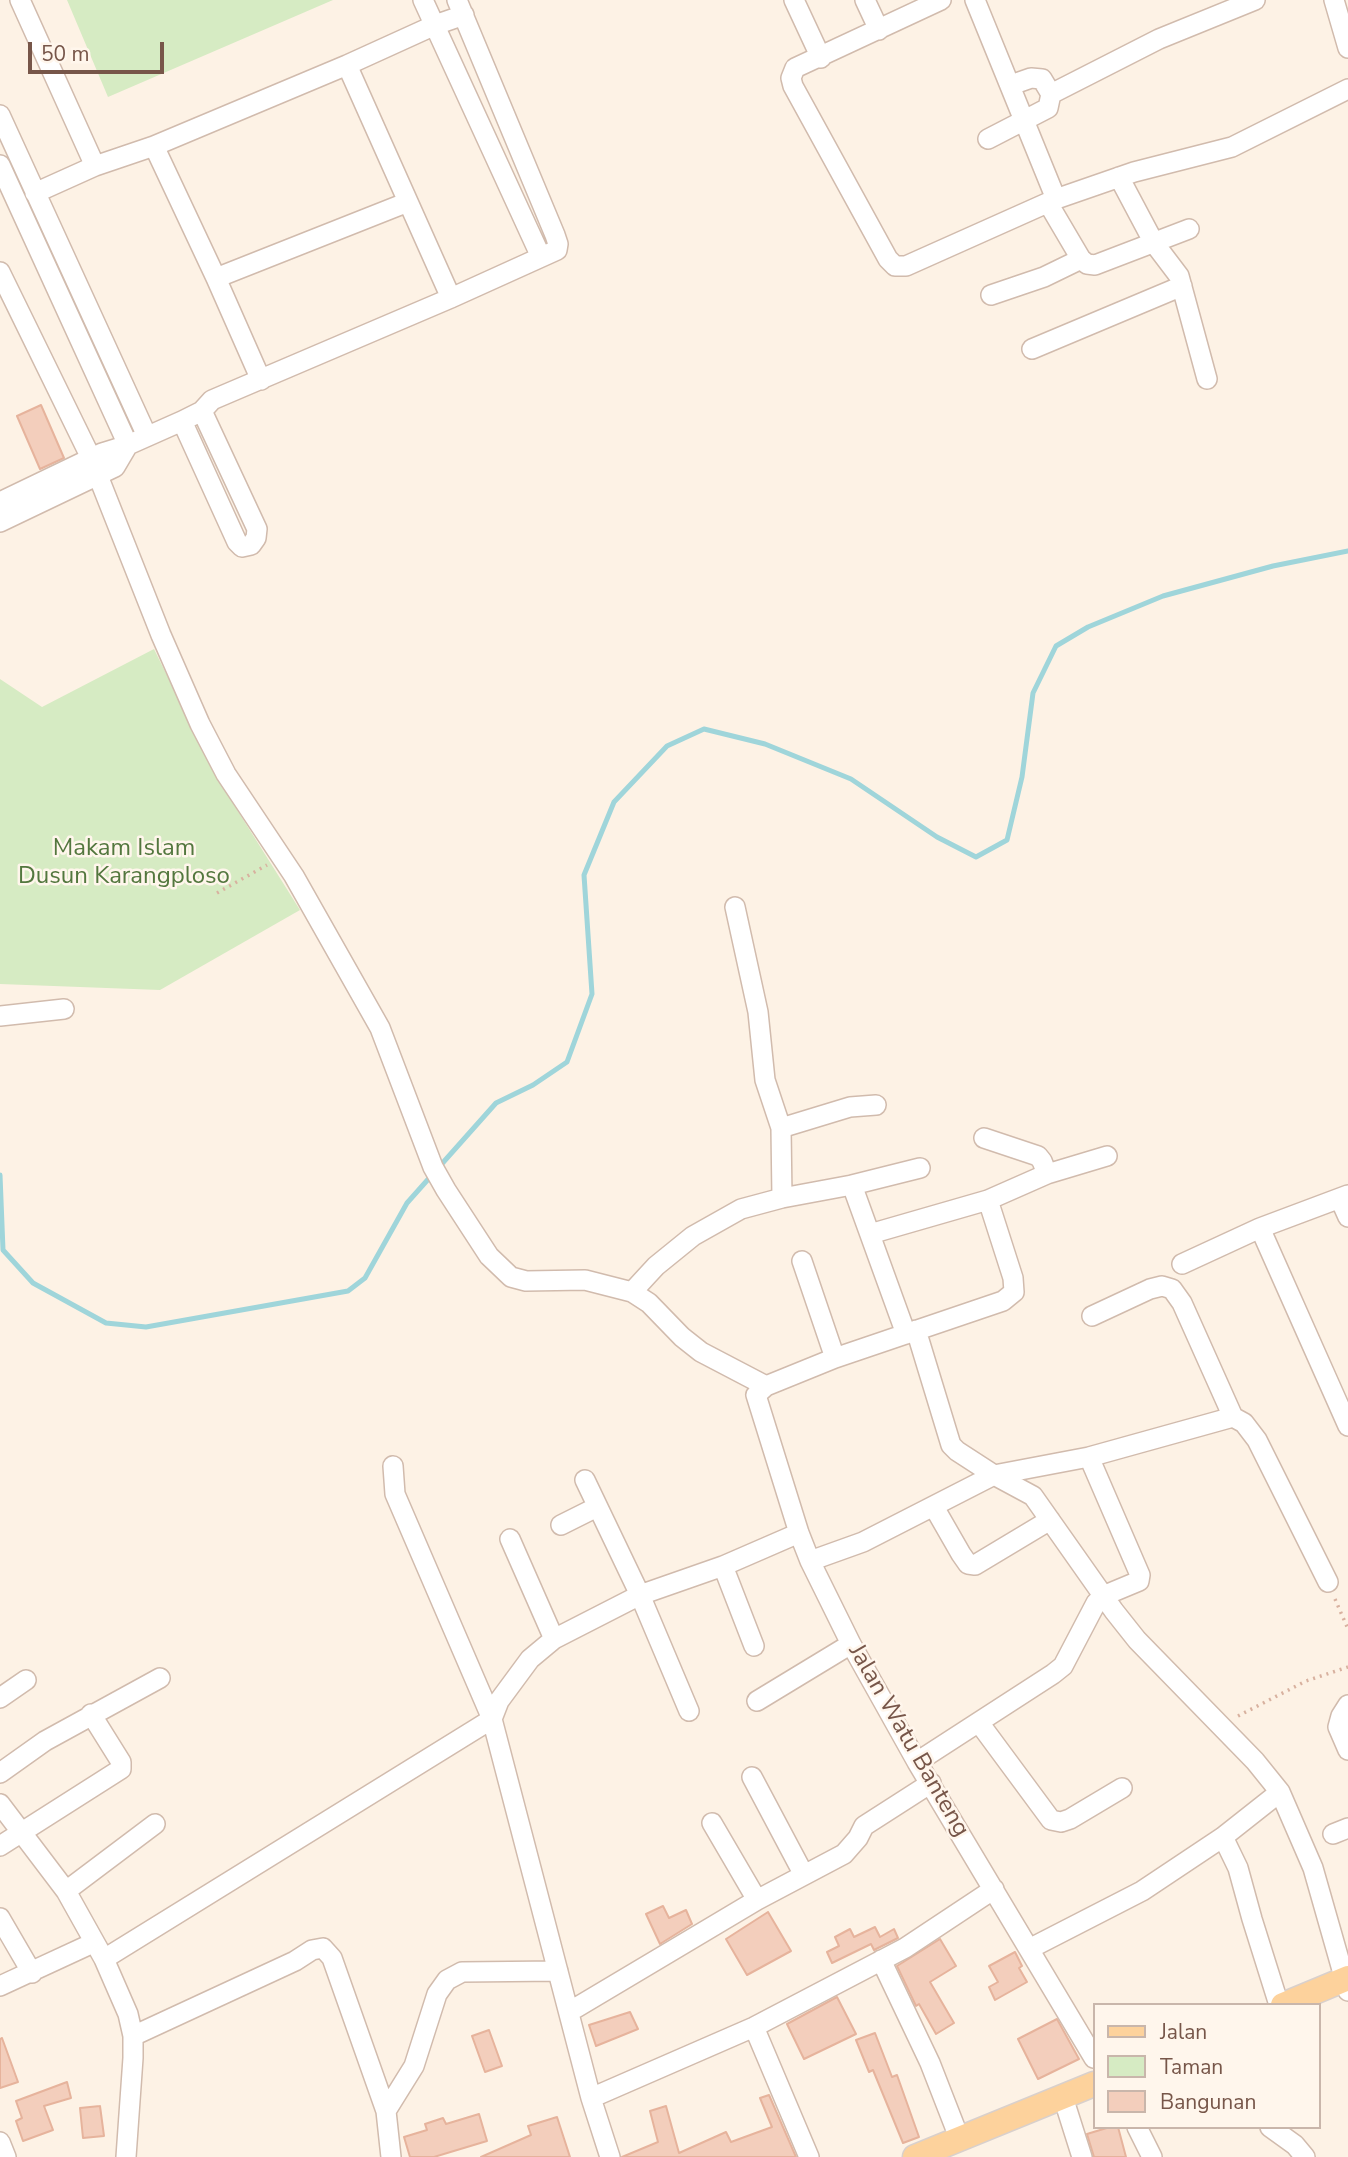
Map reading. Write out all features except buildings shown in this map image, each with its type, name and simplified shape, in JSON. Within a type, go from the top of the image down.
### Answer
[{"type":"main road","points":[[1287,2003],[1344,1983]]},
{"type":"main road","points":[[918,2157],[1092,2085]]},
{"type":"street","points":[[20,0],[95,166]]},
{"type":"street","points":[[423,0],[541,257]]},
{"type":"street","points":[[794,0],[821,58]]},
{"type":"street","points":[[865,0],[879,30]]},
{"type":"street","points":[[975,0],[1026,120],[1052,201],[1081,258],[1087,264],[1095,265],[1189,229]]},
{"type":"street","points":[[1051,94],[1159,40],[1255,0]]},
{"type":"street","points":[[1334,0],[1348,48]]},
{"type":"street","points":[[939,1],[795,68],[791,78],[888,259],[895,266],[906,266],[1052,201],[1119,177],[1232,147],[1348,89]]},
{"type":"street","points":[[0,502],[94,467],[115,467],[128,445],[202,411],[212,400],[451,298],[557,250],[558,244],[460,7],[435,25],[347,65],[154,146],[95,166],[35,193]]},
{"type":"street","points":[[347,65],[451,298]]},
{"type":"street","points":[[988,139],[1048,108],[1051,94],[1042,79],[1011,85]]},
{"type":"street","points":[[0,115],[147,436]]},
{"type":"street","points":[[154,146],[261,380]]},
{"type":"street","points":[[0,165],[128,445]]},
{"type":"street","points":[[1119,177],[1154,243],[1179,276],[1207,379]]},
{"type":"street","points":[[216,278],[408,202]]},
{"type":"street","points":[[991,295],[1044,277],[1081,258]]},
{"type":"street","points":[[0,272],[94,467],[161,635],[200,724],[226,775],[282,857],[380,1028],[433,1167],[489,1256],[511,1277],[526,1281],[601,1282],[632,1293],[649,1303],[701,1352],[760,1396],[835,1358],[1003,1301],[1014,1292],[1013,1278],[988,1200]]},
{"type":"street","points":[[1032,349],[1182,286]]},
{"type":"street","points":[[182,421],[237,542],[242,547],[251,545],[256,538],[257,529],[202,411]]},
{"type":"street","points":[[0,522],[94,467]]},
{"type":"street","points":[[735,907],[758,1012],[765,1080],[781,1128],[782,1198]]},
{"type":"street","points":[[0,1016],[65,1009]]},
{"type":"street","points":[[781,1128],[850,1107],[876,1105]]},
{"type":"street","points":[[984,1138],[1038,1156],[1047,1174]]},
{"type":"street","points":[[870,1234],[988,1200],[1047,1174],[1107,1156]]},
{"type":"street","points":[[632,1293],[656,1266],[693,1236],[741,1209],[920,1168]]},
{"type":"street","points":[[852,1185],[911,1332],[951,1445],[989,1478],[1033,1496],[1047,1522],[1100,1599],[1255,1761],[1313,1868],[1344,1983]]},
{"type":"street","points":[[1182,1264],[1260,1228],[1344,1197],[1348,1217]]},
{"type":"street","points":[[1260,1228],[1348,1426]]},
{"type":"street","points":[[802,1261],[835,1358]]},
{"type":"street","points":[[1092,1316],[1150,1289],[1162,1286],[1172,1289],[1182,1303],[1233,1417],[1244,1423],[1257,1440],[1328,1582]]},
{"type":"street","name":"Jalan Watu Banteng","points":[[760,1396],[799,1533],[851,1644],[917,1762],[1092,2055]]},
{"type":"street","points":[[810,1561],[863,1542],[989,1478],[1089,1457],[1233,1417]]},
{"type":"street","points":[[917,1762],[980,1724],[1063,1666],[1100,1599],[1139,1581],[1140,1575],[1089,1457]]},
{"type":"street","points":[[393,1466],[395,1494],[492,1719],[590,2098],[610,2157]]},
{"type":"street","points":[[585,1480],[640,1595],[690,1711]]},
{"type":"street","points":[[561,1525],[597,1507]]},
{"type":"street","points":[[934,1507],[968,1564],[975,1565],[988,1560],[1047,1522]]},
{"type":"street","points":[[0,1986],[99,1951],[492,1719],[499,1701],[530,1659],[554,1639],[640,1595],[723,1566],[799,1533]]},
{"type":"street","points":[[510,1539],[554,1639]]},
{"type":"street","points":[[723,1566],[754,1646]]},
{"type":"street","points":[[757,1701],[851,1644]]},
{"type":"street","points":[[0,1773],[45,1741],[160,1678]]},
{"type":"street","points":[[0,1698],[26,1680]]},
{"type":"street","points":[[1348,1705],[1338,1727],[1348,1750]]},
{"type":"street","points":[[0,1846],[121,1769],[121,1762],[92,1714]]},
{"type":"street","points":[[980,1724],[1051,1820],[1061,1822],[1070,1819],[1122,1788]]},
{"type":"street","points":[[752,1777],[804,1875]]},
{"type":"street","points":[[569,2012],[757,1900],[845,1854],[864,1826],[931,1783]]},
{"type":"street","points":[[1029,1949],[1142,1891],[1223,1837],[1273,1796]]},
{"type":"street","points":[[0,1804],[65,1891],[99,1951],[124,2004],[132,2036],[133,2058],[126,2157]]},
{"type":"street","points":[[65,1891],[155,1824]]},
{"type":"street","points":[[712,1824],[757,1900]]},
{"type":"street","points":[[1223,1837],[1238,1868],[1280,2003]]},
{"type":"street","points":[[590,2098],[754,2027],[905,1948],[994,1889]]},
{"type":"street","points":[[0,1918],[32,1973]]},
{"type":"street","points":[[132,2036],[295,1961],[313,1950],[323,1948],[332,1958],[386,2111],[391,2157]]},
{"type":"street","points":[[881,1960],[930,2063],[960,2140]]},
{"type":"street","points":[[386,2111],[414,2066],[437,1994],[447,1980],[462,1972],[558,1971]]},
{"type":"street","points":[[754,2027],[808,2157]]},
{"type":"street","points":[[1063,2097],[1082,2157]]},
{"type":"street","points":[[1138,2129],[1152,2157]]},
{"type":"street","points":[[1273,2129],[1306,2157]]},
{"type":"street","points":[[0,2142],[6,2157]]},
{"type":"path","points":[[217,893],[282,857]]},
{"type":"path","points":[[1328,1582],[1348,1629]]},
{"type":"path","points":[[1220,1725],[1306,1681],[1348,1668]]},
{"type":"green space","points":[[67,0],[333,0],[108,97]]},
{"type":"green space","name":"Makam Islam Dusun Karangploso","points":[[154,649],[219,781],[300,910],[160,990],[0,984],[0,679],[42,707]]},
{"type":"waterway","points":[[0,1175],[3,1250],[33,1283],[106,1323],[146,1327],[348,1291],[365,1278],[407,1203],[496,1103],[533,1085],[567,1062],[592,994],[584,875],[614,802],[667,746],[704,729],[765,744],[851,779],[937,837],[976,857],[1007,840],[1022,777],[1033,693],[1056,646],[1088,627],[1163,596],[1273,566],[1348,551]]}]
